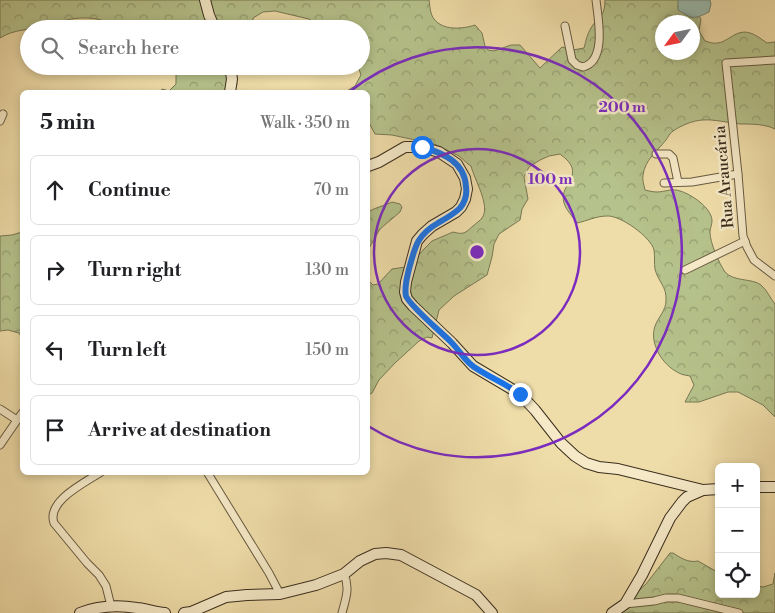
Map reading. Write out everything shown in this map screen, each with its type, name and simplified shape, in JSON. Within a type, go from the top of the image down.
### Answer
[{"type":"street","points":[[205,0],[211,20]]},
{"type":"street","points":[[564,26],[574,63],[583,67],[589,65],[595,58],[599,37],[596,0]]},
{"type":"street","name":"Rua Araucária","points":[[775,60],[726,63],[743,236],[754,260],[775,276]]},
{"type":"street","points":[[230,90],[231,75]]},
{"type":"street","points":[[370,165],[405,147],[422,147],[439,152],[457,164],[465,178],[467,189],[461,207],[432,226],[417,241],[405,292],[407,299],[413,306],[473,366],[520,394],[561,444],[586,463],[702,490],[715,489]]},
{"type":"street","points":[[656,154],[669,154],[672,158],[678,182]]},
{"type":"street","points":[[664,183],[692,182],[738,174]]},
{"type":"street","points":[[685,270],[745,241]]},
{"type":"street","points":[[0,409],[18,420]]},
{"type":"street","points":[[0,445],[20,416]]},
{"type":"street","points":[[96,475],[70,492],[56,507],[52,518],[54,523],[99,575],[106,586],[112,606]]},
{"type":"street","points":[[209,475],[280,594]]},
{"type":"street","points":[[760,487],[775,487]]},
{"type":"street","points":[[612,613],[625,604],[642,575],[670,518],[687,497],[702,490]]},
{"type":"street","points":[[184,613],[191,612],[226,597],[280,594],[316,585],[344,574],[360,561],[375,554],[386,552],[401,555],[476,595],[492,613]]},
{"type":"street","points":[[342,613],[348,589],[344,574]]},
{"type":"street","points":[[625,604],[678,598],[739,613]]},
{"type":"street","points":[[80,613],[112,606],[165,613]]},
{"type":"green space","points":[[0,0],[429,0],[430,10],[438,23],[453,28],[475,25],[482,33],[488,50],[494,51],[511,45],[520,45],[540,68],[562,47],[573,50],[584,48],[590,30],[604,10],[605,0],[686,0],[699,15],[655,15],[655,60],[700,60],[700,33],[705,41],[713,43],[719,43],[741,32],[750,33],[767,43],[775,42],[775,129],[763,125],[712,120],[702,120],[687,124],[672,132],[652,156],[644,170],[643,179],[645,190],[657,192],[677,190],[695,198],[705,207],[711,216],[710,237],[713,247],[725,272],[733,277],[753,281],[761,285],[775,304],[775,417],[763,405],[738,392],[728,392],[699,402],[685,402],[694,385],[690,376],[680,374],[667,365],[655,346],[655,326],[665,308],[666,296],[655,269],[652,245],[641,233],[627,223],[613,217],[599,217],[577,223],[565,206],[563,196],[571,179],[572,168],[568,161],[560,154],[549,156],[529,167],[524,177],[528,199],[522,209],[520,220],[499,234],[494,244],[487,275],[454,296],[439,310],[432,338],[427,337],[419,341],[379,380],[370,394],[370,282],[373,285],[378,284],[392,269],[406,267],[411,264],[432,241],[453,232],[466,232],[482,218],[484,207],[481,192],[471,166],[459,156],[434,144],[392,135],[375,134],[370,125],[370,90],[348,90],[355,86],[361,75],[370,75],[370,20],[310,20],[275,11],[263,12],[253,18],[253,20],[100,20],[82,18],[20,20],[20,30],[0,38]]},
{"type":"green space","points":[[176,75],[234,75],[237,84],[233,90],[170,90],[176,84]]},
{"type":"green space","points":[[392,202],[400,204],[402,207],[400,212],[380,229],[370,246],[370,211]]},
{"type":"green space","points":[[20,233],[20,335],[8,330],[0,331],[0,236]]},
{"type":"green space","points":[[670,553],[688,561],[698,561],[715,571],[715,598],[760,598],[760,587],[773,584],[775,573],[775,613],[614,613],[646,584]]},
{"type":"shaded area","points":[[678,0],[710,0],[711,4],[709,12],[700,16],[687,15],[678,10]]},
{"type":"route","points":[[422,147],[439,152],[457,164],[465,178],[467,189],[461,207],[432,226],[417,241],[406,282],[405,292],[407,299],[473,366],[520,394]]}]
